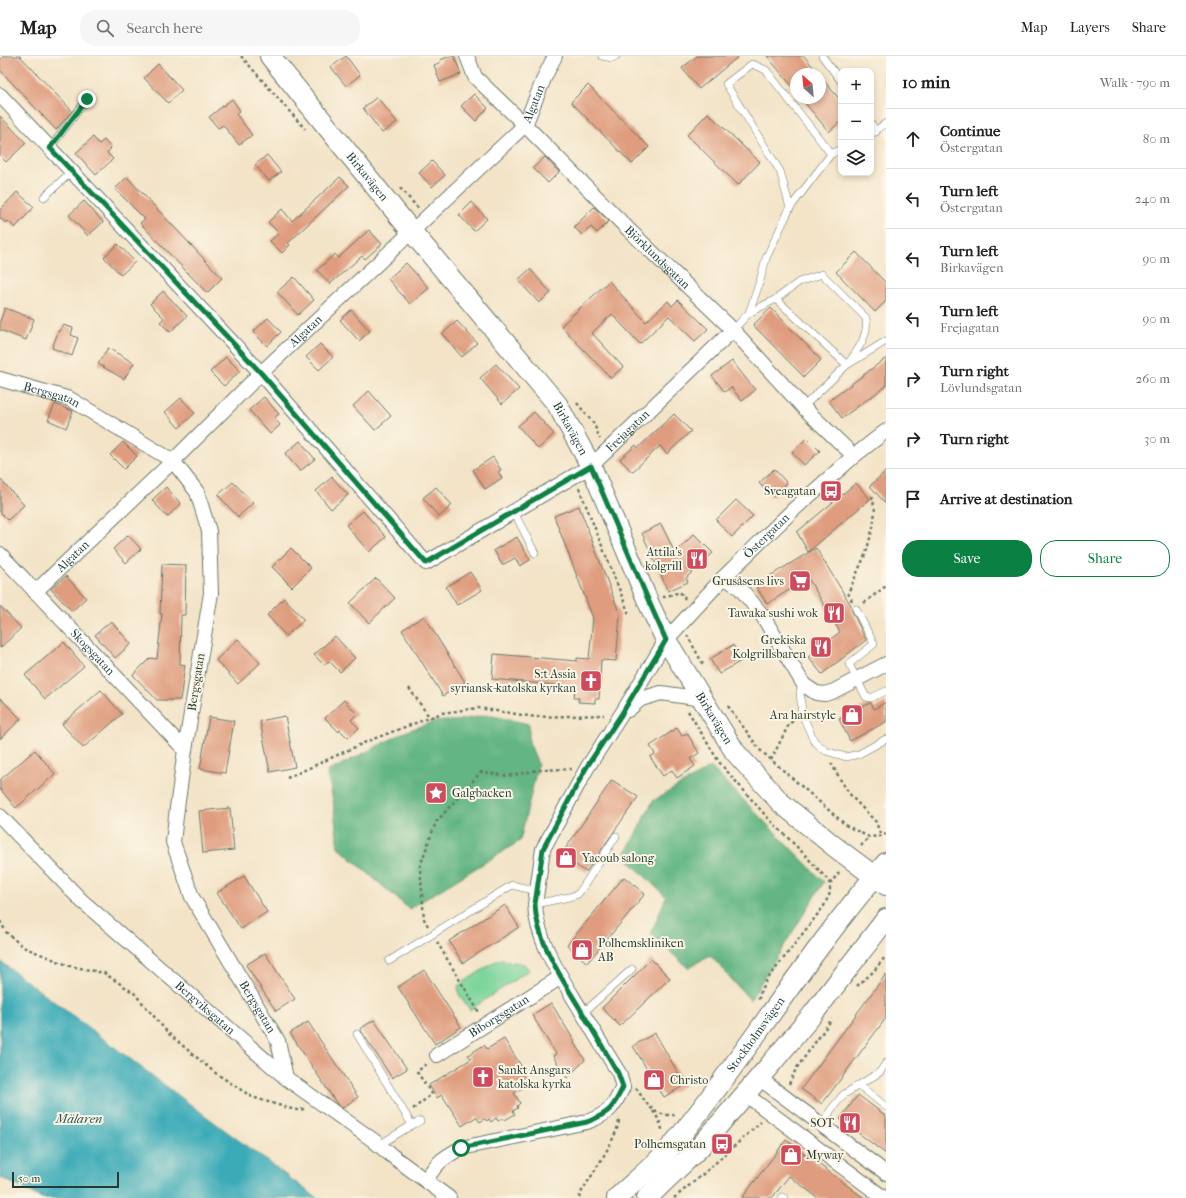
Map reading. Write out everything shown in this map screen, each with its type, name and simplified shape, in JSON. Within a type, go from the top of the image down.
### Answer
[{"type":"street","name":"Birkavägen","points":[[270,56],[412,232],[557,404],[583,471],[650,604],[666,640],[735,752],[781,803],[835,847],[882,875]]},
{"type":"street","name":"Björklundsgatan","points":[[468,56],[475,77],[628,229],[733,330],[803,407],[854,456]]},
{"type":"street","name":"Algatan","points":[[35,592],[173,460],[261,373],[525,125],[555,56]]},
{"type":"street","points":[[0,95],[261,373]]},
{"type":"street","name":"Frejagatan","points":[[261,373],[426,563],[583,471],[733,330]]},
{"type":"street","name":"Bergsgatan","points":[[0,379],[70,399],[173,460],[197,492],[209,532],[211,593],[173,842],[192,897],[278,1041],[286,1078]]},
{"type":"street","name":"Östergatan","points":[[623,1087],[618,1073],[561,977],[544,944],[535,912],[543,849],[586,768],[621,715],[666,640],[724,577],[792,512],[854,456],[886,431]]},
{"type":"street","name":"Skogsgatan","points":[[0,554],[186,750]]},
{"type":"street","points":[[724,577],[740,588],[762,615],[804,685],[816,693],[825,694],[834,691],[886,664]]},
{"type":"street","name":"Östergatan","points":[[621,715],[641,700],[661,693],[703,700]]},
{"type":"street","name":"Bergviksgatan","points":[[0,816],[82,901],[286,1078],[380,1145],[449,1198]]},
{"type":"street","name":"Stockholmsvägen","points":[[617,1198],[655,1163],[705,1106],[796,979],[882,875]]},
{"type":"street","points":[[647,1198],[699,1148],[759,1078],[813,1014],[886,919]]},
{"type":"street","name":"Biborgsgatan","points":[[437,1055],[561,977]]},
{"type":"street","points":[[759,1078],[886,1173]]},
{"type":"street","points":[[426,1180],[435,1166],[446,1156],[461,1148],[587,1122],[599,1117],[614,1105],[623,1087]]},
{"type":"street","points":[[745,1094],[884,1198]]},
{"type":"street","points":[[811,1144],[824,1127]]},
{"type":"lane","points":[[602,56],[612,58],[616,56]]},
{"type":"lane","points":[[822,56],[838,77]]},
{"type":"lane","points":[[790,208],[780,171],[726,84],[752,64],[766,70],[831,154]]},
{"type":"lane","points":[[50,148],[87,99]]},
{"type":"lane","points":[[874,132],[886,124]]},
{"type":"lane","points":[[749,313],[766,258],[790,208],[831,154],[838,150]]},
{"type":"lane","points":[[44,198],[72,171]]},
{"type":"lane","points":[[733,330],[749,313],[776,299],[799,282],[822,274],[866,318],[867,326],[860,348],[847,365],[803,407]]},
{"type":"lane","points":[[776,299],[847,365]]},
{"type":"lane","points":[[847,365],[886,341]]},
{"type":"lane","points":[[514,512],[535,553]]},
{"type":"lane","points":[[856,609],[874,644],[849,664],[866,698],[871,698],[886,691]]},
{"type":"lane","points":[[804,685],[800,691],[802,714],[814,740],[826,751],[846,757],[858,754],[886,739]]},
{"type":"lane","points":[[389,961],[512,885],[536,897],[569,897],[578,894],[616,836]]},
{"type":"lane","points":[[583,1013],[632,969]]},
{"type":"lane","points":[[357,1034],[412,1125]]},
{"type":"lane","points":[[824,1127],[830,1111],[843,1095],[880,1072],[886,1063]]},
{"type":"lane","points":[[859,1085],[886,1107]]},
{"type":"lane","points":[[380,1145],[420,1121]]},
{"type":"path","points":[[241,56],[308,133]]},
{"type":"path","points":[[583,471],[629,614]]},
{"type":"path","points":[[872,495],[875,511],[873,527],[866,553],[848,593],[856,609],[886,586]]},
{"type":"path","points":[[664,597],[680,592],[694,611],[698,618],[687,636],[706,670]]},
{"type":"path","points":[[409,688],[430,718]]},
{"type":"path","points":[[726,702],[760,750],[847,826],[868,837],[886,834]]},
{"type":"path","points":[[287,778],[368,741],[442,713],[478,708],[535,717],[621,715]]},
{"type":"path","points":[[771,760],[789,724],[802,714]]},
{"type":"path","points":[[826,751],[842,784],[852,797],[876,822],[881,836]]},
{"type":"path","points":[[486,1024],[424,919],[420,866],[436,822],[481,772],[508,776],[538,770],[586,768]]},
{"type":"path","points":[[758,1002],[766,981],[784,960],[824,906],[830,893],[830,884]]},
{"type":"path","points":[[0,921],[6,932],[23,947],[70,966],[104,973],[134,993],[169,1034],[214,1072],[252,1097],[295,1110],[311,1108]]},
{"type":"path","points":[[432,1094],[417,1072],[437,1055]]},
{"type":"path","points":[[623,1087],[635,1086],[653,1110],[659,1120],[664,1134],[668,1129]]},
{"type":"path","points":[[580,1198],[582,1192],[613,1140],[620,1123],[619,1114],[614,1105]]},
{"type":"path","points":[[653,1110],[658,1113],[680,1115],[676,1120]]},
{"type":"green space","points":[[488,715],[529,724],[529,742],[538,764],[520,841],[409,909],[338,847],[333,800],[327,772],[407,731],[436,721],[455,721]]},
{"type":"green space","points":[[711,767],[824,882],[750,1000],[710,955],[688,968],[651,934],[666,897],[624,856],[653,801]]},
{"type":"green space","points":[[499,959],[524,964],[529,970],[470,1010],[459,994],[458,986]]},
{"type":"water","name":"Mälaren","points":[[0,961],[317,1198],[42,1198],[0,1177]]},
{"type":"building","points":[[4,56],[20,56],[72,111],[56,130],[0,70],[0,60]]},
{"type":"building","points":[[346,56],[360,75],[346,86],[331,67]]},
{"type":"building","points":[[454,56],[461,74],[440,82],[434,65],[441,62],[440,60]]},
{"type":"building","points":[[697,56],[739,56],[699,89],[682,68]]},
{"type":"building","points":[[767,56],[804,56],[814,68],[790,68],[790,84]]},
{"type":"building","points":[[158,64],[182,90],[168,103],[144,78]]},
{"type":"building","points":[[826,83],[838,97],[838,124],[829,132],[806,104],[826,104]]},
{"type":"building","points":[[588,85],[649,147],[632,164],[571,102]]},
{"type":"building","points":[[474,94],[488,108],[476,121],[461,106]]},
{"type":"building","points":[[377,97],[397,122],[382,133],[363,108]]},
{"type":"building","points":[[232,99],[240,111],[236,114],[252,135],[239,145],[223,125],[218,128],[209,117]]},
{"type":"building","points":[[708,113],[760,162],[738,185],[687,135]]},
{"type":"building","points":[[0,116],[26,143],[6,162],[0,156]]},
{"type":"building","points":[[93,137],[99,144],[104,140],[111,148],[107,153],[113,159],[96,175],[76,153]]},
{"type":"building","points":[[267,155],[281,172],[269,181],[255,165]]},
{"type":"building","points":[[545,157],[559,172],[548,183],[533,168]]},
{"type":"building","points":[[432,161],[445,175],[432,187],[419,173]]},
{"type":"building","points":[[127,177],[222,278],[207,293],[140,223],[145,219],[115,189]]},
{"type":"building","points":[[340,177],[349,186],[288,243],[290,245],[282,253],[270,241],[279,233],[268,222],[282,209],[292,221]]},
{"type":"building","points":[[17,192],[34,207],[15,228],[8,221],[6,223],[0,218],[0,210]]},
{"type":"building","points":[[84,201],[103,222],[88,236],[69,215]]},
{"type":"building","points":[[472,202],[487,219],[474,231],[459,215]]},
{"type":"building","points":[[594,207],[609,221],[597,233],[591,227],[582,235],[574,227]]},
{"type":"building","points":[[369,230],[382,244],[365,259],[362,256],[330,284],[317,270],[335,254],[338,258]]},
{"type":"building","points":[[118,244],[135,262],[121,275],[104,257]]},
{"type":"building","points":[[856,252],[886,283],[886,301],[875,312],[836,272]]},
{"type":"building","points":[[406,263],[429,288],[410,304],[388,279]]},
{"type":"building","points":[[530,269],[551,293],[539,303],[518,280]]},
{"type":"building","points":[[294,277],[314,300],[298,315],[277,292]]},
{"type":"building","points":[[609,281],[646,322],[668,301],[672,306],[678,300],[708,329],[695,341],[669,316],[640,344],[612,314],[592,333],[623,367],[611,378],[561,326]]},
{"type":"building","points":[[163,291],[187,316],[170,332],[160,322],[164,318],[150,304]]},
{"type":"building","points":[[5,308],[34,319],[26,340],[0,330],[0,321]]},
{"type":"building","points":[[771,308],[821,360],[804,377],[753,325]]},
{"type":"building","points":[[351,310],[370,331],[359,341],[340,320]]},
{"type":"building","points":[[268,318],[281,332],[267,346],[253,332]]},
{"type":"building","points":[[457,321],[477,343],[462,357],[442,334]]},
{"type":"building","points":[[63,325],[73,328],[71,335],[78,338],[72,356],[52,348],[59,330],[60,331]]},
{"type":"building","points":[[320,344],[333,357],[319,370],[306,357]]},
{"type":"building","points":[[108,348],[134,363],[124,379],[98,364]]},
{"type":"building","points":[[226,357],[240,371],[224,386],[210,372]]},
{"type":"building","points":[[886,358],[886,386],[842,418],[829,401]]},
{"type":"building","points":[[732,361],[755,390],[742,401],[731,387],[725,392],[712,376]]},
{"type":"building","points":[[496,364],[519,389],[502,404],[480,378]]},
{"type":"building","points":[[369,391],[391,416],[375,430],[353,406]]},
{"type":"building","points":[[264,397],[279,414],[274,418],[280,425],[270,434],[249,410]]},
{"type":"building","points":[[181,398],[195,413],[179,428],[165,412]]},
{"type":"building","points":[[55,404],[73,411],[66,428],[48,420]]},
{"type":"building","points":[[534,412],[554,434],[538,449],[518,426]]},
{"type":"building","points":[[674,414],[691,431],[667,454],[660,446],[632,472],[620,459],[636,445],[638,448]]},
{"type":"building","points":[[807,438],[820,451],[804,465],[792,452]]},
{"type":"building","points":[[300,441],[315,459],[300,471],[285,454]]},
{"type":"building","points":[[123,442],[137,456],[124,469],[110,455]]},
{"type":"building","points":[[493,457],[501,470],[498,472],[502,478],[485,489],[473,470]]},
{"type":"building","points":[[774,469],[787,483],[772,497],[759,483]]},
{"type":"building","points":[[886,471],[886,504],[870,486]]},
{"type":"building","points":[[332,477],[348,495],[331,509],[316,491]]},
{"type":"building","points":[[0,479],[24,505],[8,520],[0,512]]},
{"type":"building","points":[[233,482],[253,503],[238,517],[218,495]]},
{"type":"building","points":[[856,483],[870,499],[808,552],[797,532]]},
{"type":"building","points":[[166,487],[181,504],[167,517],[152,500]]},
{"type":"building","points":[[436,487],[452,505],[439,517],[423,498]]},
{"type":"building","points":[[736,500],[753,516],[732,537],[716,520]]},
{"type":"building","points":[[579,506],[620,615],[616,661],[601,660],[599,699],[595,699],[595,703],[578,702],[579,698],[574,698],[575,687],[492,679],[494,654],[577,661],[577,658],[589,659],[593,618],[554,516]]},
{"type":"building","points":[[363,511],[386,537],[369,552],[346,525]]},
{"type":"building","points":[[661,524],[675,553],[694,534],[713,553],[686,578],[688,582],[668,591],[642,533]]},
{"type":"building","points":[[128,535],[141,549],[126,563],[113,549]]},
{"type":"building","points":[[517,537],[530,560],[520,566],[515,558],[502,565],[494,550]]},
{"type":"building","points":[[291,548],[311,568],[292,587],[272,567]]},
{"type":"building","points":[[816,548],[852,607],[852,611],[866,640],[822,674],[808,657],[840,632],[808,578],[767,604],[755,585]]},
{"type":"building","points":[[162,564],[186,565],[185,615],[181,615],[180,664],[185,665],[180,700],[157,700],[133,675],[150,658],[157,659],[162,614],[160,614]]},
{"type":"building","points":[[470,572],[482,590],[457,605],[446,587]]},
{"type":"building","points":[[66,576],[86,598],[72,611],[51,589]]},
{"type":"building","points":[[376,578],[395,598],[369,623],[350,603]]},
{"type":"building","points":[[284,598],[304,620],[286,636],[267,615]]},
{"type":"building","points":[[0,606],[21,628],[0,648]]},
{"type":"building","points":[[424,616],[465,682],[443,696],[402,630]]},
{"type":"building","points":[[111,621],[131,644],[115,658],[95,635]]},
{"type":"building","points":[[335,636],[355,658],[340,672],[329,661],[324,665],[314,655]]},
{"type":"building","points":[[238,639],[260,663],[238,684],[216,660]]},
{"type":"building","points":[[64,642],[84,666],[45,699],[25,675]]},
{"type":"building","points":[[733,645],[743,660],[719,674],[710,659]]},
{"type":"building","points":[[101,690],[122,714],[83,748],[62,724]]},
{"type":"building","points":[[0,698],[21,719],[0,739]]},
{"type":"building","points":[[344,700],[357,714],[351,720],[359,728],[348,738],[340,730],[339,732],[325,718]]},
{"type":"building","points":[[886,702],[886,722],[850,741],[839,719],[870,703],[874,709]]},
{"type":"building","points":[[285,716],[295,767],[270,772],[260,721]]},
{"type":"building","points":[[209,717],[234,721],[225,773],[200,769]]},
{"type":"building","points":[[677,728],[682,736],[687,733],[699,753],[690,759],[695,766],[677,778],[672,770],[663,776],[650,757],[655,754],[650,746]]},
{"type":"building","points":[[35,750],[55,774],[16,808],[0,789],[0,780]]},
{"type":"building","points":[[612,780],[638,797],[586,872],[561,855]]},
{"type":"building","points":[[230,808],[234,850],[203,853],[199,811]]},
{"type":"building","points":[[244,876],[267,912],[241,929],[217,893]]},
{"type":"building","points":[[624,877],[645,894],[587,963],[567,945]]},
{"type":"building","points":[[505,905],[519,927],[463,963],[449,941]]},
{"type":"building","points":[[265,953],[295,999],[276,1011],[246,965]]},
{"type":"building","points":[[651,959],[670,978],[620,1026],[602,1008]]},
{"type":"building","points":[[424,970],[461,1027],[435,1044],[398,987]]},
{"type":"building","points":[[886,974],[886,1018],[822,1104],[801,1089]]},
{"type":"building","points":[[551,1003],[585,1060],[567,1078],[553,1056],[556,1054],[532,1015]]},
{"type":"building","points":[[374,1020],[407,1069],[392,1078],[360,1029]]},
{"type":"building","points":[[308,1022],[358,1097],[342,1108],[337,1104],[290,1033]]},
{"type":"building","points":[[655,1033],[685,1085],[664,1097],[633,1046]]},
{"type":"building","name":"Sankt Ansgars katolska kyrka","points":[[504,1039],[523,1069],[520,1070],[529,1084],[514,1093],[520,1103],[517,1106],[518,1108],[513,1111],[515,1114],[505,1120],[503,1118],[498,1121],[496,1118],[491,1122],[489,1119],[487,1121],[485,1119],[480,1122],[476,1117],[462,1126],[442,1095],[437,1098],[429,1085],[471,1059],[468,1055],[484,1045],[487,1049]]},
{"type":"building","points":[[858,1095],[886,1116],[886,1154],[840,1119]]},
{"type":"building","points":[[786,1140],[864,1198],[818,1198],[789,1176],[772,1198],[742,1198]]},
{"type":"place","name":"Sveagatan","points":[[831,491]]},
{"type":"place","name":"Attila's kolgrill","points":[[697,559]]},
{"type":"place","name":"Grusåsens livs","points":[[800,581]]},
{"type":"place","name":"Tawaka sushi wok","points":[[834,613]]},
{"type":"place","name":"Grekiska Kolgrillsbaren","points":[[821,647]]},
{"type":"place","name":"S:t Assia syriansk-katolska kyrkan","points":[[591,681]]},
{"type":"place","name":"Ara hairstyle","points":[[852,715]]},
{"type":"place","name":"Galgbacken","points":[[436,793]]},
{"type":"place","name":"Yacoub salong","points":[[566,858]]},
{"type":"place","name":"Polhemskliniken AB","points":[[582,950]]},
{"type":"place","name":"Sankt Ansgars katolska kyrka","points":[[483,1077]]},
{"type":"place","name":"Christo","points":[[654,1080]]},
{"type":"place","name":"SOT","points":[[850,1123]]},
{"type":"place","name":"Polhemsgatan","points":[[722,1144]]},
{"type":"place","name":"Myway","points":[[791,1155]]},
{"type":"route","points":[[87,99],[50,148],[261,373],[426,563],[591,466],[666,640],[621,715],[586,768],[543,849],[535,904],[535,912],[544,944],[561,977],[618,1073],[623,1087],[614,1105],[608,1111],[587,1122],[461,1148]]}]
